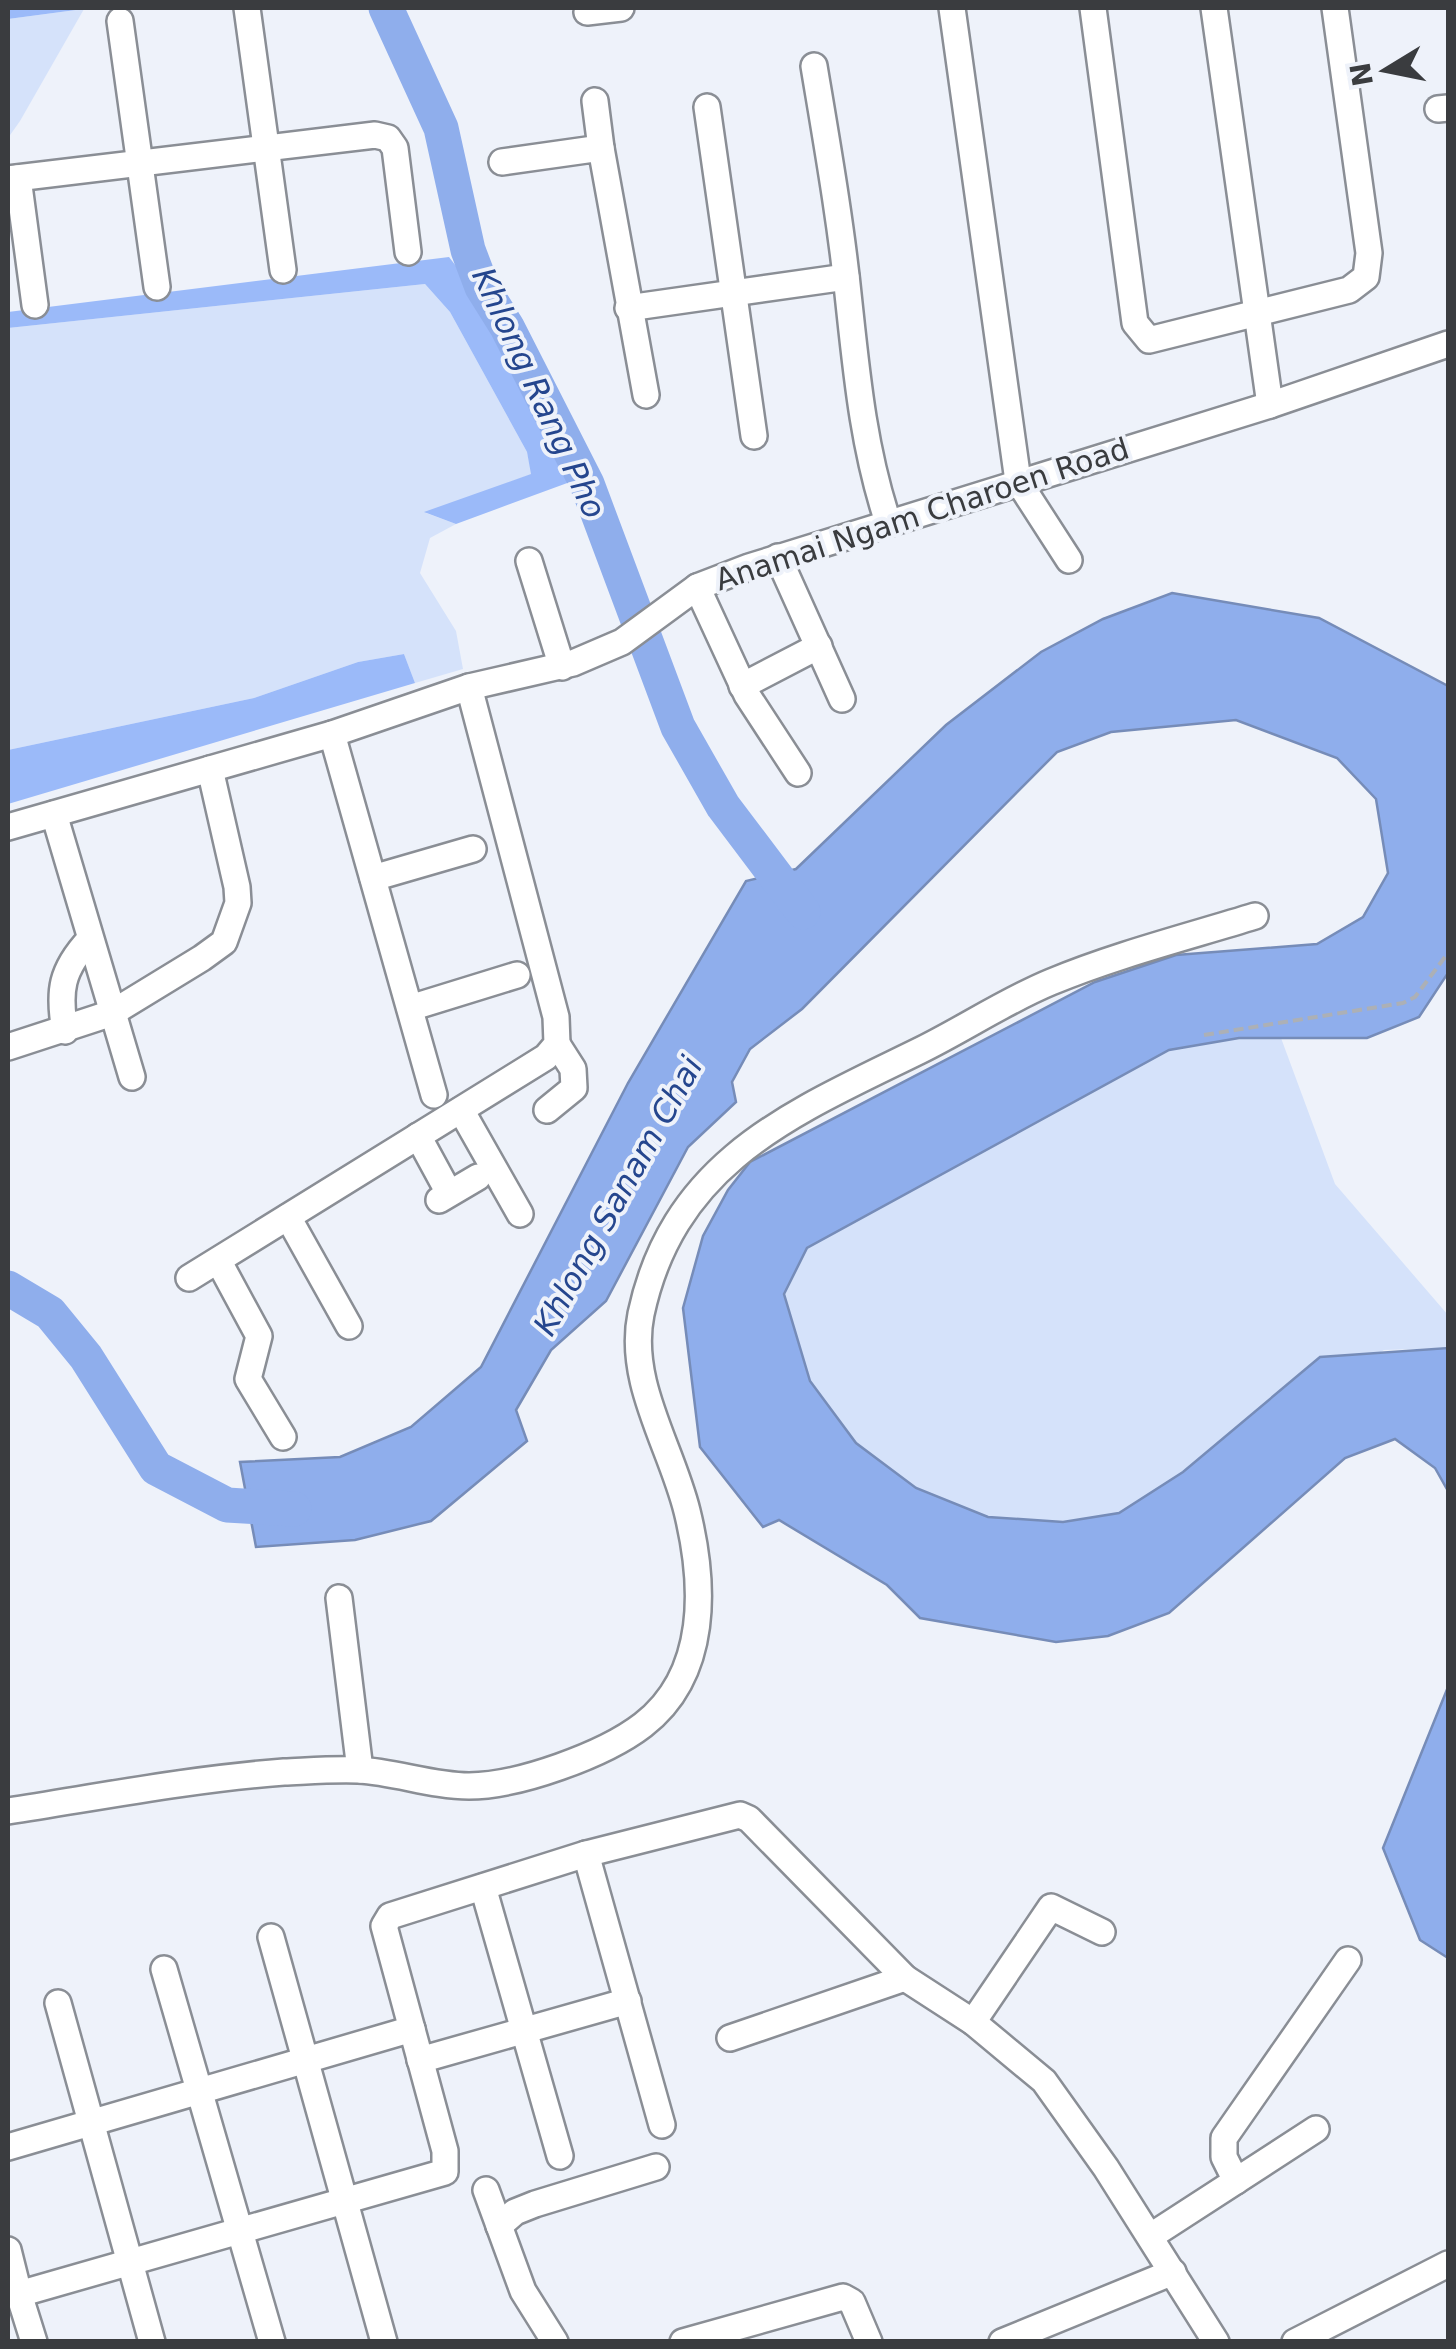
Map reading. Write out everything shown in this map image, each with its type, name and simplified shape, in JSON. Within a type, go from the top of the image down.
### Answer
[{"type":"street","points":[[247,8],[283,270]]},
{"type":"street","points":[[588,12],[621,8]]},
{"type":"street","points":[[952,8],[1018,481],[1069,560]]},
{"type":"street","points":[[1093,8],[1137,330],[1149,340],[1360,284],[1370,266],[1335,8]]},
{"type":"street","points":[[1214,8],[1270,405]]},
{"type":"street","points":[[120,21],[157,287]]},
{"type":"street","points":[[814,66],[870,468],[888,522]]},
{"type":"street","points":[[595,101],[646,395]]},
{"type":"street","points":[[708,107],[754,436]]},
{"type":"street","points":[[35,305],[13,178],[357,136],[388,138],[395,148],[408,252]]},
{"type":"street","points":[[502,162],[601,148]]},
{"type":"street","points":[[628,308],[846,276]]},
{"type":"street","name":"Anamai Ngam Charoen Road","points":[[8,828],[332,734],[469,688],[562,667],[622,642],[697,587],[888,522],[1270,405],[1448,344]]},
{"type":"street","points":[[778,558],[842,700]]},
{"type":"street","points":[[529,562],[562,667]]},
{"type":"street","points":[[697,587],[742,686],[798,773]]},
{"type":"street","points":[[742,686],[819,646]]},
{"type":"street","points":[[469,688],[556,1017],[557,1044],[573,1068],[574,1088],[546,1110]]},
{"type":"street","points":[[332,734],[434,1095]]},
{"type":"street","points":[[8,1047],[112,1014],[224,942],[234,919],[237,886],[210,770]]},
{"type":"street","points":[[54,814],[132,1078]]},
{"type":"street","points":[[373,878],[473,849]]},
{"type":"street","points":[[8,1811],[208,1779],[360,1770],[473,1786],[523,1777],[599,1751],[644,1724],[675,1690],[694,1654],[700,1598],[687,1511],[640,1370],[637,1344],[650,1282],[668,1242],[702,1187],[742,1147],[779,1120],[1048,983],[1255,916]]},
{"type":"street","points":[[65,1031],[59,988],[66,969],[90,939]]},
{"type":"street","points":[[410,1008],[517,975]]},
{"type":"street","points":[[190,1278],[546,1057],[557,1044]]},
{"type":"street","points":[[460,1110],[520,1214]]},
{"type":"street","points":[[418,1136],[444,1196],[478,1176]]},
{"type":"street","points":[[288,1217],[348,1326]]},
{"type":"street","points":[[219,1262],[258,1336],[248,1380],[283,1437]]},
{"type":"street","points":[[339,1598],[360,1770]]},
{"type":"street","points":[[19,2294],[445,2172],[448,2162],[385,1922],[390,1916],[586,1854],[743,1816],[904,1978],[973,2022],[1044,2081],[1174,2272],[1216,2342]]},
{"type":"street","points":[[586,1854],[662,2125]]},
{"type":"street","points":[[482,1887],[560,2156]]},
{"type":"street","points":[[973,2022],[1051,1907],[1102,1932]]},
{"type":"street","points":[[271,1938],[381,2341]]},
{"type":"street","points":[[1236,2180],[1224,2157],[1224,2138],[1348,1960]]},
{"type":"street","points":[[164,1969],[272,2342]]},
{"type":"street","points":[[730,2038],[904,1978]]},
{"type":"street","points":[[420,2060],[628,2001]]},
{"type":"street","points":[[58,2002],[152,2342]]},
{"type":"street","points":[[8,2146],[412,2029]]},
{"type":"street","points":[[1150,2236],[1316,2129]]},
{"type":"street","points":[[499,2226],[534,2204],[656,2168]]},
{"type":"street","points":[[486,2190],[523,2291],[554,2342]]},
{"type":"street","points":[[8,2250],[34,2342]]},
{"type":"street","points":[[1294,2342],[1448,2264]]},
{"type":"street","points":[[1002,2342],[1174,2272]]},
{"type":"street","points":[[683,2342],[842,2297],[852,2302],[869,2342]]},
{"type":"path","points":[[1204,1035],[1403,1003],[1415,997],[1448,953]]},
{"type":"shaded area","points":[[8,8],[91,8],[8,19]]},
{"type":"shaded area","points":[[84,9],[20,121],[8,138],[8,19]]},
{"type":"shaded area","points":[[449,257],[483,301],[564,459],[570,482],[456,524],[424,512],[531,474],[527,452],[450,312],[425,284],[8,328],[8,312]]},
{"type":"shaded area","points":[[425,284],[450,312],[527,452],[532,474],[426,513],[456,524],[430,538],[420,573],[456,631],[463,669],[415,683],[404,654],[358,662],[254,698],[8,750],[8,328]]},
{"type":"shaded area","points":[[404,654],[415,683],[8,804],[8,750],[254,698],[358,662]]},
{"type":"shaded area","points":[[1239,1038],[1281,1038],[1335,1184],[1448,1315],[1448,1348],[1384,1350],[1119,1513],[1063,1522],[988,1517],[916,1488],[856,1443],[810,1381],[783,1294],[807,1248],[1169,1050]]},
{"type":"water","points":[[1172,593],[1319,618],[1448,686],[1448,973],[1419,1017],[1367,1038],[1239,1038],[1169,1050],[807,1248],[784,1294],[810,1381],[856,1443],[916,1488],[988,1517],[1063,1522],[1119,1513],[1183,1472],[1320,1357],[1448,1348],[1448,1491],[1435,1468],[1395,1439],[1345,1458],[1169,1613],[1108,1636],[1056,1642],[920,1618],[887,1585],[779,1520],[763,1527],[700,1447],[683,1308],[703,1236],[728,1190],[750,1162],[1095,982],[1176,955],[1317,944],[1363,917],[1388,873],[1376,799],[1337,758],[1236,720],[1111,732],[1057,752],[802,1009],[750,1049],[732,1082],[736,1102],[688,1147],[606,1301],[551,1350],[516,1410],[527,1441],[431,1521],[355,1540],[256,1547],[240,1462],[340,1457],[411,1427],[481,1367],[628,1083],[746,881],[796,869],[946,725],[1041,652],[1103,619]]},
{"type":"water","points":[[1448,1687],[1448,1958],[1420,1940],[1383,1848]]},
{"type":"waterway","name":"Khlong Rang Pho","points":[[386,8],[441,128],[468,250],[482,287],[507,327],[587,484],[678,727],[723,806],[803,912]]},
{"type":"waterway","name":"Khlong Sanam Chai","points":[[8,1288],[50,1313],[86,1357],[156,1468],[227,1505],[294,1509]]}]
